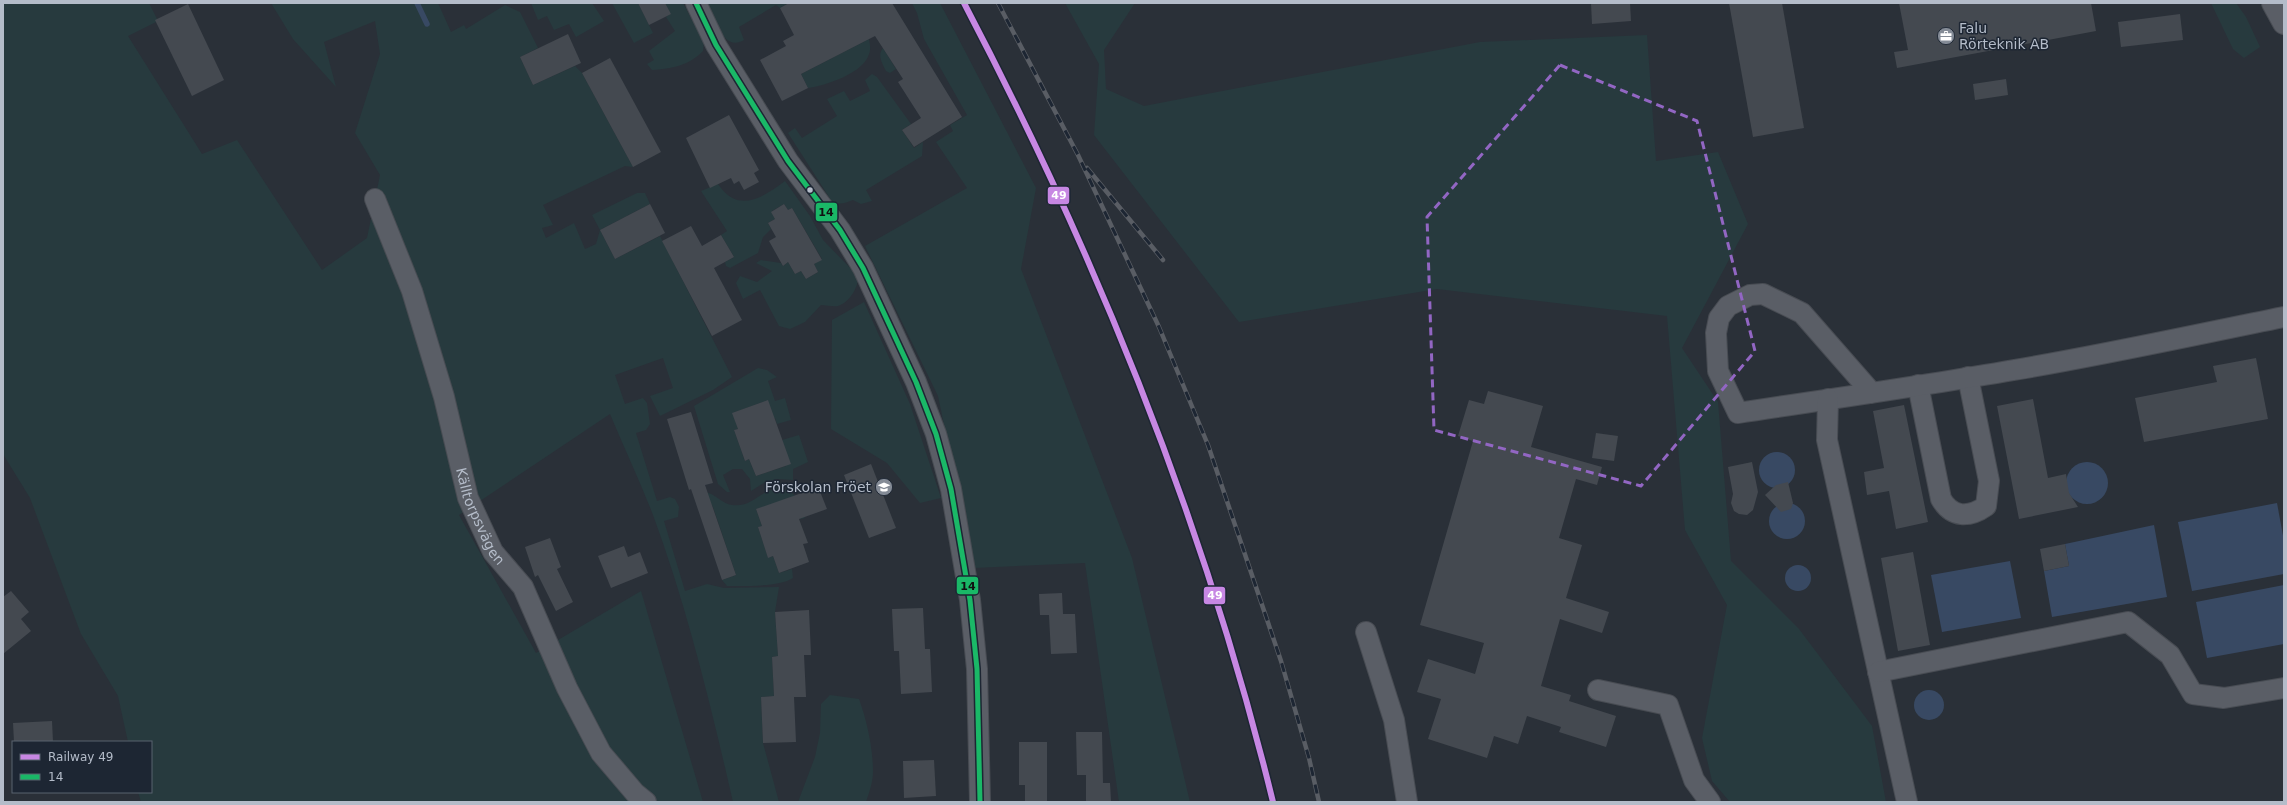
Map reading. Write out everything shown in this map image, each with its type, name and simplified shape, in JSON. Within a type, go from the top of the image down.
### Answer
[{"type":"street","points":[[696,3],[716,45],[788,161],[837,226],[863,268],[916,382],[936,434],[951,489],[970,600],[976,669],[980,802]]},
{"type":"street","points":[[2273,3],[2284,23]]},
{"type":"street","name":"Källtorpsvägen","points":[[375,199],[412,291],[444,397],[468,498],[493,552],[523,587],[567,688],[601,753],[635,793],[646,802]]},
{"type":"street","points":[[1872,393],[1802,313],[1764,294],[1750,295],[1728,306],[1719,318],[1716,333],[1718,371],[1738,413],[1828,400],[1872,393],[1968,377],[2284,317]]},
{"type":"street","points":[[1918,385],[1942,498],[1947,508],[1956,513],[1967,515],[1986,506],[1989,481],[1968,377]]},
{"type":"street","points":[[1828,400],[1827,440],[1907,802]]},
{"type":"street","points":[[1878,672],[2128,622],[2170,655],[2193,694],[2224,698],[2284,688]]},
{"type":"street","points":[[1366,632],[1394,720],[1407,802]]},
{"type":"street","points":[[1598,690],[1668,706],[1694,780],[1710,802]]},
{"type":"highlighted area","points":[[1560,65],[1697,121],[1755,351],[1641,486],[1434,430],[1427,217]]},
{"type":"green space","points":[[3,3],[149,3],[158,21],[128,36],[202,154],[237,140],[322,270],[367,238],[380,175],[355,133],[380,54],[375,21],[324,42],[336,87],[293,39],[271,3],[438,3],[451,32],[464,25],[466,29],[505,5],[520,12],[538,48],[520,57],[533,85],[575,66],[582,73],[633,167],[625,166],[543,205],[553,225],[542,228],[546,238],[574,223],[585,249],[596,244],[600,230],[615,259],[660,236],[732,377],[713,390],[660,416],[650,396],[673,388],[663,358],[615,375],[625,404],[643,398],[647,403],[650,424],[646,430],[636,433],[657,501],[670,497],[675,499],[679,507],[678,517],[664,521],[685,591],[707,584],[724,588],[779,587],[775,612],[778,656],[772,657],[774,696],[761,697],[763,743],[779,802],[733,802],[707,693],[677,585],[653,515],[610,414],[459,515],[536,653],[641,591],[703,802],[141,802],[138,793],[152,793],[152,741],[128,741],[118,696],[81,634],[30,498],[3,454]]},
{"type":"green space","points":[[531,3],[592,3],[604,21],[576,37],[569,24],[554,30],[547,16],[538,20]]},
{"type":"green space","points":[[612,3],[638,3],[653,33],[634,43]]},
{"type":"green space","points":[[665,3],[683,3],[704,42],[703,51],[698,56],[686,63],[666,69],[652,70],[647,64],[654,60],[649,51],[675,31],[666,17],[670,14]]},
{"type":"green space","points":[[708,3],[789,3],[780,8],[776,5],[739,27],[744,40],[737,43],[730,42],[720,32]]},
{"type":"green space","points":[[912,3],[940,3],[1036,188],[1021,269],[1132,558],[1190,802],[1119,802],[1085,563],[974,568],[938,396],[865,246],[967,188],[936,142],[953,131],[950,125],[967,115],[924,39],[917,13]]},
{"type":"green space","points":[[1065,3],[1135,3],[1104,50],[1106,89],[1144,106],[1480,42],[1647,35],[1656,161],[1718,152],[1748,224],[1682,348],[1718,402],[1731,561],[1799,629],[1872,726],[1886,802],[1730,802],[1712,781],[1702,738],[1727,605],[1685,530],[1667,316],[1437,289],[1239,322],[1094,135],[1099,64]]},
{"type":"green space","points":[[2211,3],[2236,3],[2246,17],[2260,47],[2244,58],[2233,49]]},
{"type":"green space","points":[[869,39],[870,52],[866,61],[860,67],[852,73],[824,85],[808,88],[801,74]]},
{"type":"green space","points":[[883,48],[896,69],[890,73],[886,71],[880,56]]},
{"type":"green space","points":[[872,74],[877,77],[911,124],[902,130],[914,148],[923,142],[922,156],[866,190],[872,201],[861,204],[853,200],[844,203],[836,203],[831,200],[788,133],[795,128],[802,138],[837,116],[827,99],[844,91],[850,101],[870,91],[865,80]]},
{"type":"green space","points":[[785,181],[810,216],[823,240],[858,276],[855,290],[846,302],[838,306],[821,305],[805,322],[790,329],[779,326],[760,290],[743,299],[736,283],[740,276],[757,282],[772,271],[756,263],[761,260],[781,263],[783,266],[788,262],[795,274],[801,271],[806,279],[818,272],[814,264],[822,259],[792,208],[788,210],[784,204],[772,211],[775,219],[768,223],[771,229],[763,237],[758,253],[730,268],[726,266],[725,262],[734,257],[721,235],[727,231],[701,191],[718,184],[734,199],[742,201],[750,200],[768,193]]},
{"type":"green space","points":[[637,193],[645,193],[650,204],[600,230],[592,215]]},
{"type":"green space","points":[[864,302],[910,404],[941,498],[920,503],[887,463],[831,429],[832,320]]},
{"type":"green space","points":[[758,368],[767,370],[777,377],[768,381],[775,401],[785,398],[791,420],[777,424],[775,418],[769,420],[763,402],[733,413],[738,429],[734,430],[745,461],[749,459],[756,476],[786,466],[782,440],[799,435],[808,462],[793,469],[793,480],[777,479],[765,482],[751,491],[750,479],[742,469],[733,469],[723,475],[730,492],[727,492],[718,484],[694,406]]},
{"type":"green space","points":[[777,488],[789,491],[796,497],[805,518],[800,519],[798,515],[756,509],[762,526],[758,527],[768,557],[773,556],[779,573],[792,569],[793,578],[787,581],[771,584],[727,586],[722,580],[736,575],[713,507],[704,492],[712,494],[725,503],[739,505],[750,502],[765,492]]},
{"type":"green space","points":[[830,695],[859,699],[862,707],[869,735],[873,763],[871,787],[866,802],[798,802],[815,757],[820,733],[821,704]]},
{"type":"water","points":[[1780,452],[1790,457],[1794,463],[1794,477],[1790,483],[1784,487],[1774,488],[1764,483],[1760,477],[1759,467],[1764,457],[1770,453]]},
{"type":"water","points":[[2083,462],[2091,462],[2099,465],[2105,471],[2108,483],[2105,495],[2099,501],[2091,504],[2083,504],[2075,501],[2069,495],[2066,487],[2066,479],[2069,471],[2075,465]]},
{"type":"water","points":[[1787,503],[1800,508],[1805,521],[1800,534],[1787,539],[1774,534],[1769,521],[1774,508]]},
{"type":"water","points":[[2277,503],[2284,541],[2284,574],[2192,591],[2178,522]]},
{"type":"water","points":[[2154,525],[2167,597],[2052,617],[2044,571],[2069,566],[2065,544]]},
{"type":"water","points":[[2010,561],[2021,618],[1942,632],[1931,575]]},
{"type":"water","points":[[1798,565],[1807,569],[1811,578],[1807,587],[1798,591],[1789,587],[1785,578],[1789,569]]},
{"type":"water","points":[[2284,585],[2284,644],[2207,658],[2196,602]]},
{"type":"water","points":[[1929,690],[1939,695],[1944,705],[1939,715],[1929,720],[1919,715],[1914,705],[1919,695]]},
{"type":"building","points":[[638,3],[665,3],[671,14],[649,25]]},
{"type":"building","points":[[789,3],[892,3],[962,117],[914,147],[902,130],[921,118],[898,82],[903,79],[875,36],[801,74],[808,88],[782,101],[760,60],[786,46],[783,41],[794,35],[780,8]]},
{"type":"building","points":[[1591,3],[1630,3],[1631,21],[1592,24]]},
{"type":"building","points":[[1729,3],[1782,3],[1804,128],[1753,137]]},
{"type":"building","points":[[1899,3],[2091,3],[2096,31],[1897,68],[1894,52],[1908,50]]},
{"type":"building","points":[[188,4],[224,80],[192,96],[155,20]]},
{"type":"building","points":[[2180,14],[2183,40],[2121,47],[2118,22]]},
{"type":"building","points":[[568,34],[581,63],[533,85],[520,57]]},
{"type":"building","points":[[610,58],[661,152],[633,167],[582,73]]},
{"type":"building","points":[[2006,79],[2008,95],[1975,100],[1973,84]]},
{"type":"building","points":[[729,115],[759,170],[754,173],[759,182],[744,190],[739,181],[734,184],[731,178],[710,188],[686,138]]},
{"type":"building","points":[[650,204],[665,233],[615,259],[600,230]]},
{"type":"building","points":[[784,204],[788,210],[792,208],[822,260],[814,264],[818,272],[806,279],[801,271],[795,274],[788,262],[783,266],[769,241],[776,237],[768,223],[775,219],[771,212]]},
{"type":"building","points":[[691,226],[702,246],[721,235],[734,257],[714,268],[742,320],[712,336],[662,241]]},
{"type":"building","points":[[2256,358],[2268,419],[2144,442],[2135,398],[2217,382],[2213,366]]},
{"type":"building","points":[[1488,391],[1543,406],[1531,447],[1602,467],[1597,485],[1576,479],[1559,538],[1582,545],[1566,598],[1609,612],[1602,633],[1560,619],[1541,686],[1571,695],[1569,701],[1616,716],[1606,747],[1559,732],[1561,727],[1527,716],[1518,744],[1494,736],[1487,758],[1428,739],[1441,699],[1417,692],[1428,659],[1475,674],[1484,643],[1420,625],[1473,441],[1458,436],[1469,400],[1484,404]]},
{"type":"building","points":[[2033,399],[2048,478],[2066,474],[2069,493],[2078,507],[2019,519],[1997,406]]},
{"type":"building","points":[[768,400],[791,464],[756,476],[749,459],[745,461],[734,430],[738,429],[732,413]]},
{"type":"building","points":[[1904,405],[1928,522],[1896,529],[1889,491],[1867,495],[1864,472],[1884,468],[1873,411]]},
{"type":"building","points":[[691,412],[713,483],[705,485],[736,575],[722,580],[691,489],[689,490],[667,419]]},
{"type":"building","points":[[1596,433],[1618,436],[1614,461],[1592,458]]},
{"type":"building","points":[[1752,462],[1758,492],[1753,510],[1747,515],[1739,514],[1734,511],[1731,503],[1733,494],[1728,467]]},
{"type":"building","points":[[871,464],[896,528],[869,538],[844,475]]},
{"type":"building","points":[[1788,482],[1793,503],[1791,509],[1781,512],[1765,495],[1776,485]]},
{"type":"building","points":[[816,488],[819,489],[827,509],[799,519],[808,543],[803,544],[809,562],[779,573],[773,556],[768,558],[758,527],[762,526],[756,509]]},
{"type":"building","points":[[550,538],[561,567],[557,569],[573,602],[556,611],[538,575],[535,577],[525,547]]},
{"type":"building","points":[[2065,544],[2069,566],[2044,571],[2040,549]]},
{"type":"building","points":[[624,546],[628,557],[640,552],[648,573],[611,588],[598,556]]},
{"type":"building","points":[[1913,552],[1930,645],[1898,651],[1881,558]]},
{"type":"building","points":[[11,591],[29,612],[21,619],[31,631],[3,654],[3,597]]},
{"type":"building","points":[[1062,593],[1063,614],[1075,614],[1077,653],[1051,654],[1049,615],[1040,615],[1039,594]]},
{"type":"building","points":[[923,608],[925,649],[930,649],[932,692],[901,694],[899,651],[894,651],[892,609]]},
{"type":"building","points":[[809,610],[811,655],[804,655],[806,697],[794,697],[796,742],[763,743],[761,697],[774,696],[772,657],[778,656],[775,612]]},
{"type":"building","points":[[52,721],[53,741],[14,741],[13,723]]},
{"type":"building","points":[[1076,732],[1102,732],[1103,783],[1110,783],[1111,802],[1086,802],[1086,775],[1077,775]]},
{"type":"building","points":[[1019,742],[1047,742],[1047,802],[1025,802],[1025,785],[1019,785]]},
{"type":"building","points":[[934,760],[936,796],[904,798],[903,761]]},
{"type":"waterway","points":[[417,3],[427,24]]},
{"type":"railway","points":[[998,3],[1078,155],[1159,327],[1208,445],[1281,661],[1309,758],[1319,802]]},
{"type":"railway","points":[[1087,168],[1163,260]]},
{"type":"rail line","name":"49","points":[[964,3],[1013,99],[1059,196],[1102,294],[1143,394],[1180,494],[1215,596],[1246,698],[1273,802]]},
{"type":"transit line","name":"14","points":[[696,3],[716,45],[788,161],[840,230],[863,268],[916,382],[936,434],[951,489],[970,600],[977,669],[980,802]]},
{"type":"place","name":"Falu Rörteknik AB","points":[[1946,36]]},
{"type":"place","name":"Förskolan Fröet","points":[[884,487]]}]
